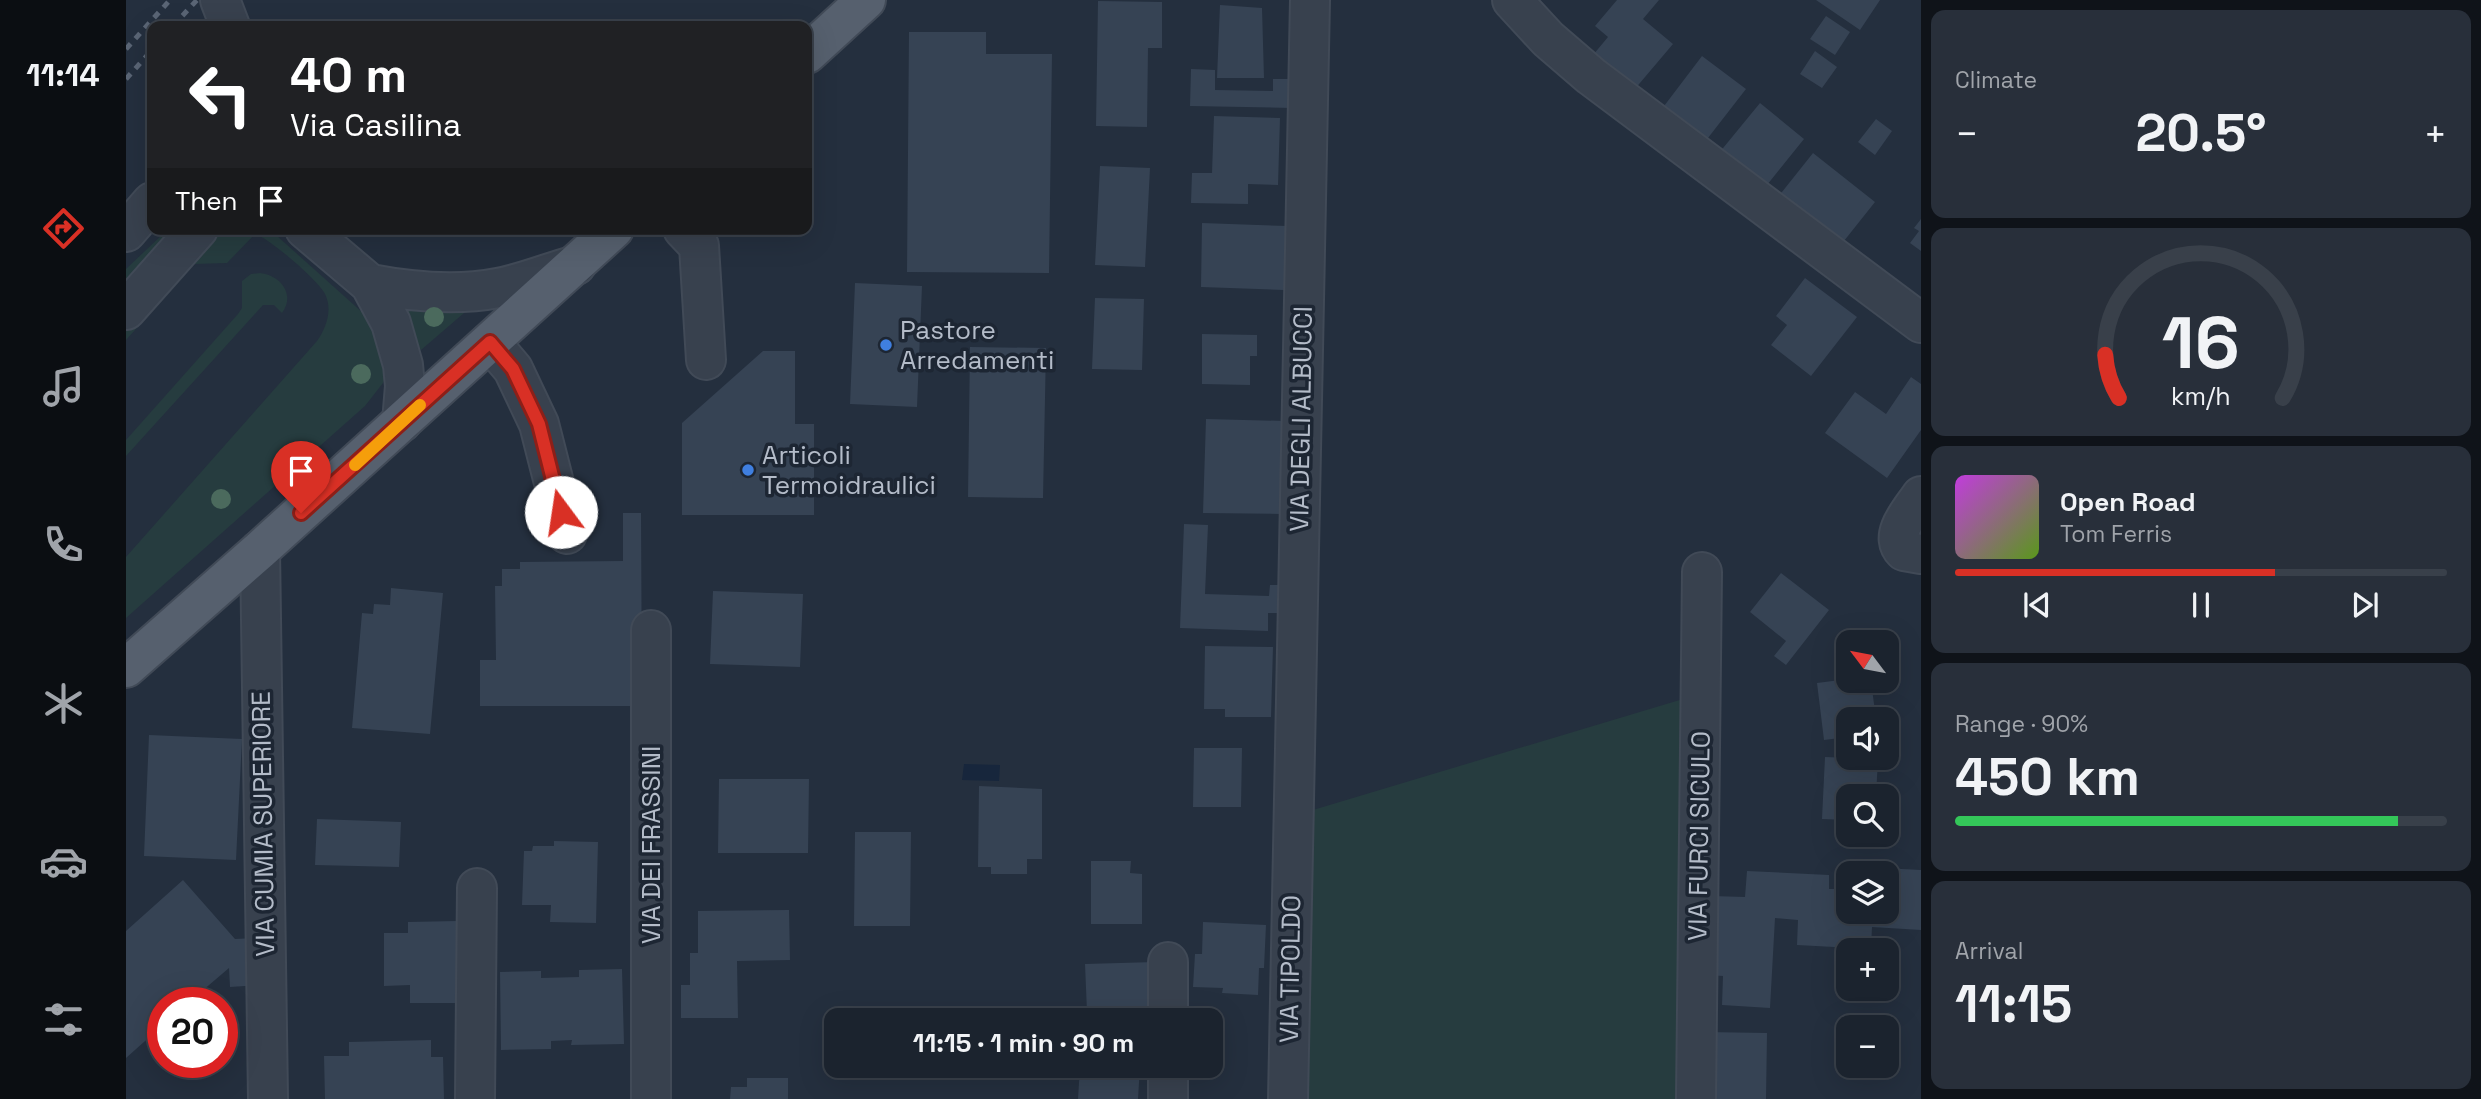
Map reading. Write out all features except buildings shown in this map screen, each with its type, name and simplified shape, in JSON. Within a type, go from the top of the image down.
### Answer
[{"type":"main road","points":[[812,49],[866,0]]},
{"type":"main road","points":[[126,668],[607,235]]},
{"type":"street","points":[[220,0],[228,21]]},
{"type":"street","name":"VIA DEGLI ALBUCCI","points":[[1292,839],[1310,0]]},
{"type":"street","points":[[1512,0],[1548,39],[1591,76],[1921,323]]},
{"type":"street","points":[[126,232],[147,208]]},
{"type":"street","points":[[126,310],[193,235]]},
{"type":"street","points":[[312,235],[370,284],[391,323],[399,347],[405,386],[402,422]]},
{"type":"street","points":[[689,235],[699,246],[706,360]]},
{"type":"street","points":[[370,284],[417,292],[483,290],[509,285],[576,264]]},
{"type":"street","points":[[490,342],[513,369],[539,424],[567,534]]},
{"type":"street","points":[[1910,548],[1901,528],[1921,496]]},
{"type":"street","name":"VIA CUMIA SUPERIORE","points":[[260,550],[268,1099]]},
{"type":"street","name":"VIA FURCI SICULO","points":[[1696,1099],[1702,572]]},
{"type":"street","name":"VIA DEI FRASSINI","points":[[650,630],[650,1099]]},
{"type":"street","name":"VIA TIPOLDO","points":[[1288,1099],[1292,839]]},
{"type":"street","points":[[475,1099],[477,888]]},
{"type":"street","points":[[1168,962],[1168,1008]]},
{"type":"street","points":[[1168,1078],[1168,1099]]},
{"type":"green space","points":[[162,235],[169,237],[126,286],[126,269]]},
{"type":"green space","points":[[215,235],[254,235],[227,263],[194,264],[126,340],[126,327]]},
{"type":"green space","points":[[257,235],[276,235],[373,322],[389,368],[383,383],[365,406],[126,618],[126,557],[317,341],[327,319],[327,300],[321,288]]},
{"type":"green space","points":[[260,273],[274,277],[284,287],[287,299],[282,313],[274,305],[263,305],[126,456],[126,440],[242,308],[242,281],[251,274]]},
{"type":"green space","points":[[386,293],[471,307],[421,350]]},
{"type":"green space","points":[[1703,693],[1697,1099],[1288,1099],[1293,816]]},
{"type":"water","points":[[964,764],[1000,765],[999,781],[962,780]]},
{"type":"railway","points":[[151,21],[170,0]]},
{"type":"railway","points":[[178,21],[197,0]]},
{"type":"railway","points":[[126,49],[147,26]]},
{"type":"railway","points":[[126,79],[147,56]]},
{"type":"slow traffic","points":[[355,465],[420,405]]},
{"type":"place","name":"Pastore Arredamenti","points":[[886,345]]},
{"type":"place","name":"Articoli Termoidraulici","points":[[748,470]]},
{"type":"route","points":[[301,513],[490,342],[513,369],[539,424],[561,512]]}]
